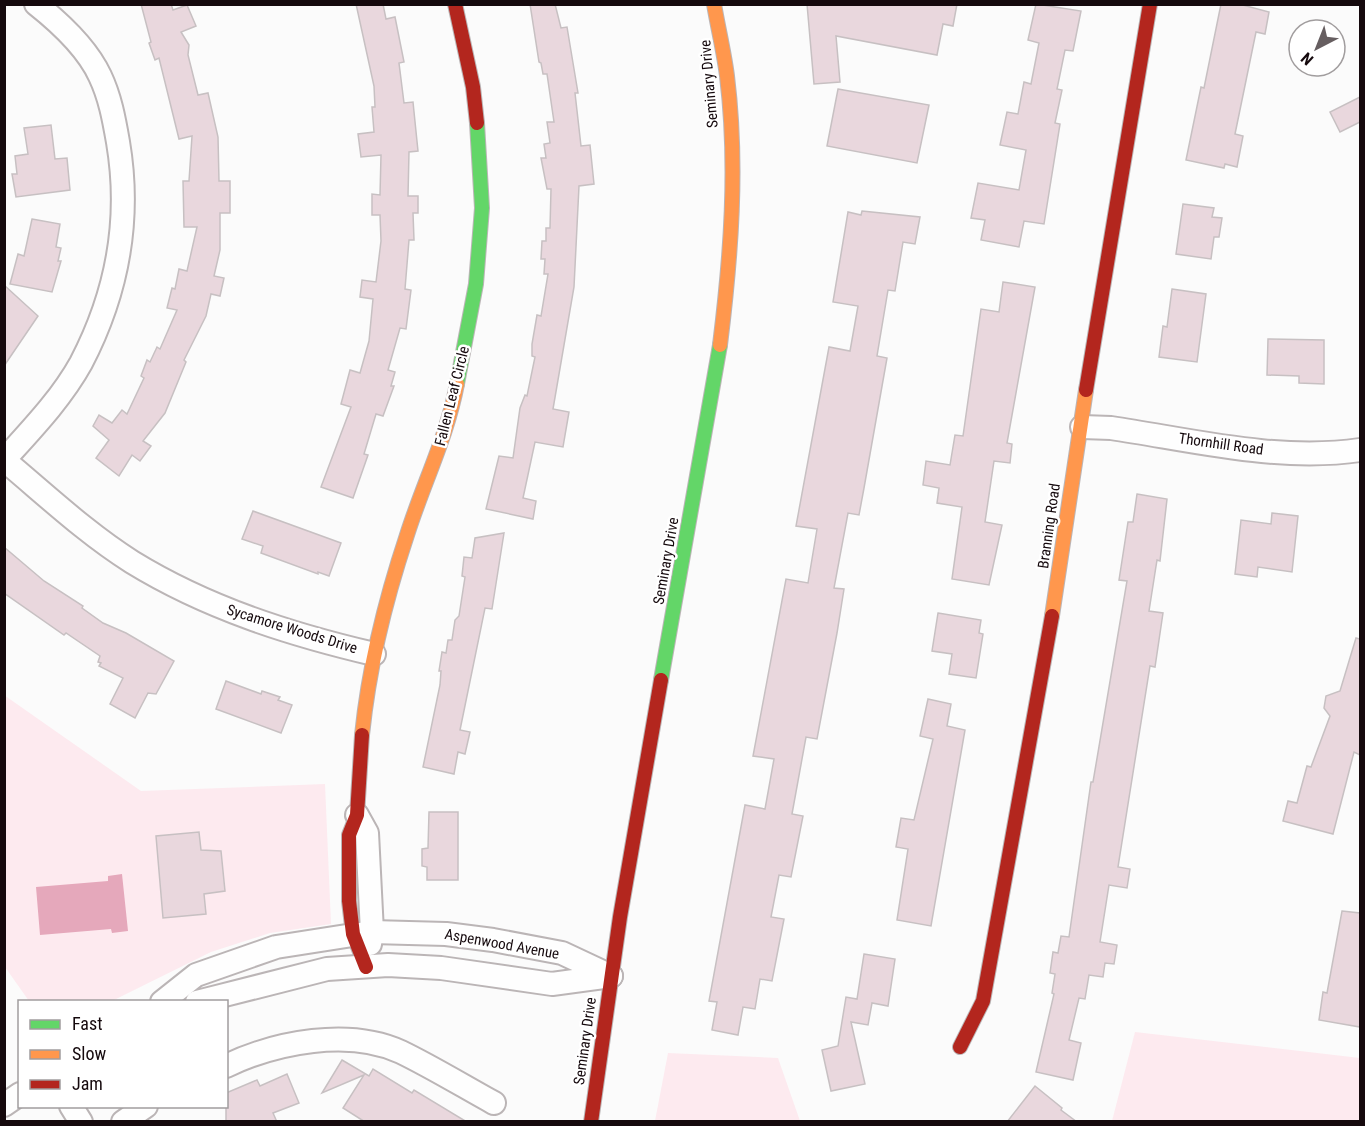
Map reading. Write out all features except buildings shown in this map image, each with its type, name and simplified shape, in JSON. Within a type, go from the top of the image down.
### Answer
[{"type":"street","points":[[4,460],[59,396],[89,347],[107,303],[117,267],[123,222],[124,178],[112,107],[99,75],[72,38],[36,4]]},
{"type":"street","name":"Fallen Leaf Circle","points":[[366,967],[363,933],[367,833],[357,815],[357,781],[367,684],[407,534],[450,420],[476,284],[482,208],[478,134],[473,87],[455,4]]},
{"type":"street","name":"Seminary Drive","points":[[591,1122],[611,976],[723,343],[733,198],[723,43],[714,4]]},
{"type":"street","name":"Branning Road","points":[[960,1047],[983,1001],[1045,665],[1101,288],[1149,4]]},
{"type":"street","name":"Thornhill Road","points":[[1082,427],[1111,428],[1287,453],[1335,454],[1360,450]]},
{"type":"street","name":"Sycamore Woods Drive","points":[[4,460],[86,530],[132,562],[180,588],[227,610],[280,628],[374,654]]},
{"type":"street","name":"Aspenwood Avenue","points":[[165,1000],[196,975],[276,947],[363,933],[446,934],[493,940],[562,953],[611,976]]},
{"type":"street","name":"Aspenwood Avenue","points":[[205,1000],[327,969],[441,968],[552,984],[611,976]]},
{"type":"street","points":[[228,1065],[238,1060],[313,1042],[336,1040],[367,1042],[399,1051],[494,1103]]},
{"type":"street","points":[[4,1105],[18,1095]]},
{"type":"street","points":[[72,1108],[81,1122]]},
{"type":"street","points":[[123,1122],[144,1108]]},
{"type":"shaded area","points":[[4,695],[141,791],[325,784],[331,924],[270,933],[211,952],[114,1000],[28,1000],[5,967]]},
{"type":"shaded area","points":[[122,874],[128,931],[112,933],[111,929],[40,935],[36,887],[108,881],[108,876]]},
{"type":"shaded area","points":[[1135,1032],[1360,1058],[1360,1121],[1112,1121]]},
{"type":"shaded area","points":[[668,1053],[778,1058],[800,1121],[655,1121]]},
{"type":"traffic: fast","points":[[457,384],[476,284],[482,208],[477,123]]},
{"type":"traffic: fast","points":[[661,680],[720,345]]},
{"type":"traffic: slow","points":[[714,4],[727,76],[733,177],[730,245],[720,345]]},
{"type":"traffic: slow","points":[[362,735],[369,684],[385,609],[413,516],[447,423],[457,384]]},
{"type":"traffic: slow","points":[[1052,616],[1086,390]]},
{"type":"traffic: jam","points":[[455,4],[473,87],[477,123]]},
{"type":"traffic: jam","points":[[1086,390],[1150,4]]},
{"type":"traffic: jam","points":[[960,1047],[983,1001],[1052,616]]},
{"type":"traffic: jam","points":[[591,1122],[620,917],[661,680]]},
{"type":"traffic: jam","points":[[362,735],[357,815],[349,835],[349,901],[353,934],[366,967]]}]
